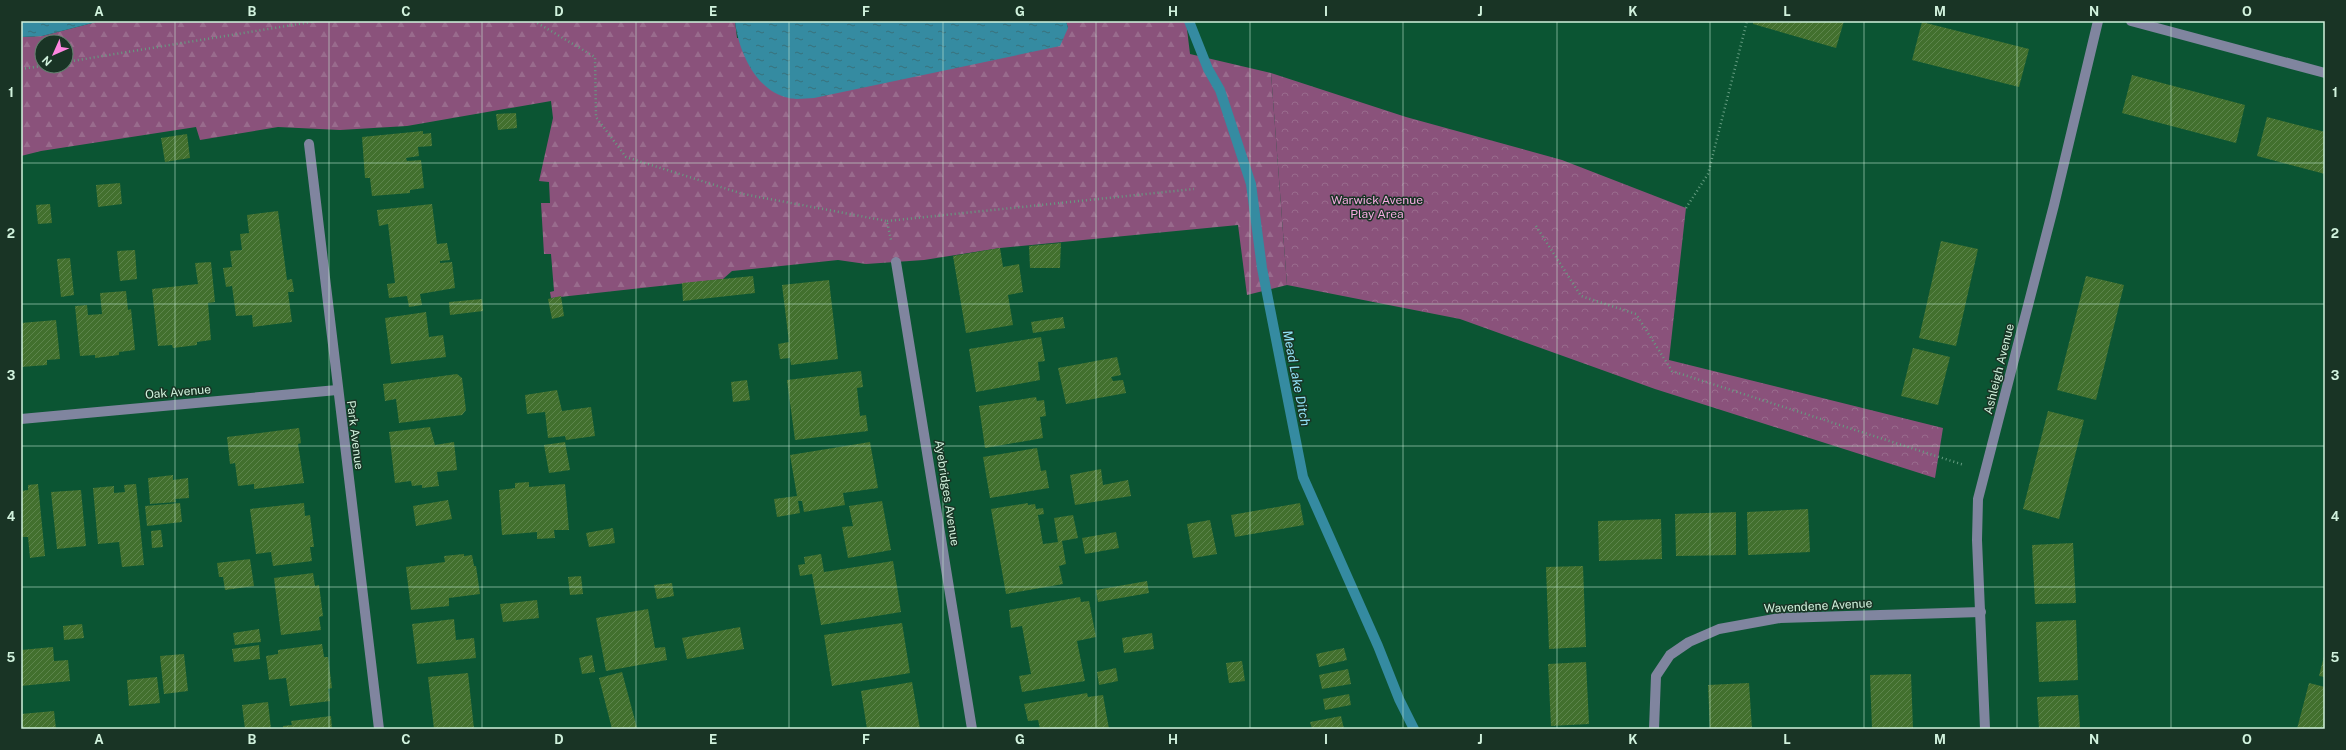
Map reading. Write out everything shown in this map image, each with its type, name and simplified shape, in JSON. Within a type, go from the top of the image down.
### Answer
[{"type":"street","name":"Ashleigh Avenue","points":[[1985,729],[1977,540],[1978,499],[2056,197],[2098,21]]},
{"type":"street","points":[[2131,21],[2325,73]]},
{"type":"street","name":"Park Avenue","points":[[309,144],[337,390],[379,729]]},
{"type":"street","name":"Ayebridges Avenue","points":[[896,262],[972,729]]},
{"type":"street","name":"Oak Avenue","points":[[21,419],[337,390]]},
{"type":"street","name":"Wavendene Avenue","points":[[1654,729],[1656,676],[1670,655],[1689,642],[1719,629],[1780,618],[1981,612]]},
{"type":"path","points":[[74,61],[317,21]]},
{"type":"path","points":[[534,21],[595,57],[596,117],[626,157],[743,194],[887,221],[1194,189]]},
{"type":"path","points":[[1686,208],[1708,174],[1747,21]]},
{"type":"path","points":[[21,69],[34,67]]},
{"type":"path","points":[[887,221],[896,262]]},
{"type":"path","points":[[1536,226],[1581,296],[1636,314],[1672,371],[1986,472]]},
{"type":"green space","points":[[100,21],[735,21],[737,38],[1068,28],[1066,21],[1186,21],[1190,54],[1271,73],[1287,285],[1247,295],[1238,225],[1000,248],[924,260],[866,264],[838,260],[732,271],[723,279],[551,298],[550,292],[554,291],[551,254],[544,254],[541,203],[550,203],[549,182],[539,181],[553,118],[551,101],[407,126],[340,130],[278,127],[200,140],[196,127],[41,151],[21,156],[21,37],[34,36],[34,74],[74,74],[74,34],[50,34]]},
{"type":"green space","name":"Warwick Avenue Play Area","points":[[1271,73],[1406,117],[1562,160],[1686,208],[1669,360],[1943,428],[1935,478],[1655,389],[1460,319],[1287,285]]},
{"type":"water","points":[[21,21],[100,21],[50,34],[34,34],[34,36],[21,37]]},
{"type":"water","points":[[735,21],[1066,21],[1068,28],[1060,46],[814,98],[795,99],[777,94],[767,88],[758,79],[745,57],[740,44]]},
{"type":"building","points":[[1753,21],[1844,21],[1836,48],[1753,24]]},
{"type":"building","points":[[1922,22],[2029,49],[2019,87],[1912,60]]},
{"type":"building","points":[[2132,75],[2245,105],[2236,143],[2122,113]]},
{"type":"building","points":[[516,113],[517,128],[498,130],[496,114]]},
{"type":"building","points":[[2267,117],[2325,132],[2325,174],[2257,156]]},
{"type":"building","points":[[423,131],[423,134],[431,133],[432,146],[418,147],[419,156],[406,158],[407,161],[421,160],[424,188],[410,190],[410,193],[372,196],[370,178],[365,178],[362,137]]},
{"type":"building","points":[[187,134],[190,158],[165,162],[161,138]]},
{"type":"building","points":[[120,183],[122,204],[98,207],[96,185]]},
{"type":"building","points":[[50,204],[52,223],[38,224],[36,205]]},
{"type":"building","points":[[432,204],[437,244],[447,243],[450,260],[440,261],[440,263],[452,262],[455,288],[420,294],[422,305],[409,307],[407,296],[389,298],[387,284],[395,283],[388,224],[379,226],[377,210]]},
{"type":"building","points":[[278,211],[287,280],[292,279],[294,292],[288,292],[292,322],[253,327],[252,315],[236,316],[232,286],[226,287],[223,268],[232,267],[230,251],[242,250],[240,234],[249,233],[247,215]]},
{"type":"building","points":[[1941,241],[1978,249],[1956,346],[1919,338]]},
{"type":"building","points":[[1061,243],[1060,268],[1030,268],[1029,246]]},
{"type":"building","points":[[1000,248],[1003,267],[1019,264],[1023,292],[1008,295],[1013,325],[966,333],[953,256]]},
{"type":"building","points":[[135,250],[137,279],[120,281],[117,251]]},
{"type":"building","points":[[70,258],[74,295],[61,297],[57,259]]},
{"type":"building","points":[[211,262],[215,302],[208,303],[211,340],[197,342],[197,345],[173,348],[172,345],[158,346],[152,289],[198,284],[195,263]]},
{"type":"building","points":[[753,276],[755,293],[683,301],[682,283]]},
{"type":"building","points":[[2086,276],[2124,285],[2096,400],[2057,390]]},
{"type":"building","points":[[829,280],[838,359],[791,365],[790,358],[780,359],[778,344],[789,342],[782,285]]},
{"type":"building","points":[[126,291],[128,310],[131,309],[135,350],[119,352],[119,355],[95,358],[95,355],[80,356],[75,306],[87,305],[88,315],[102,314],[100,293]]},
{"type":"building","points":[[561,296],[564,316],[552,319],[548,299]]},
{"type":"building","points":[[482,299],[483,311],[450,315],[449,302]]},
{"type":"building","points":[[426,312],[429,337],[443,335],[446,357],[391,364],[385,318]]},
{"type":"building","points":[[1063,317],[1065,328],[1033,333],[1031,322]]},
{"type":"building","points":[[56,320],[60,359],[47,360],[47,365],[21,367],[21,323]]},
{"type":"building","points":[[1041,337],[1045,361],[1038,362],[1040,380],[976,392],[969,349]]},
{"type":"building","points":[[1913,348],[1950,357],[1938,405],[1901,396]]},
{"type":"building","points":[[1117,357],[1121,375],[1111,377],[1113,381],[1123,380],[1126,393],[1066,404],[1058,368]]},
{"type":"building","points":[[861,371],[863,387],[857,388],[860,416],[866,415],[868,431],[795,440],[787,380]]},
{"type":"building","points":[[457,374],[462,378],[466,410],[462,415],[399,423],[396,399],[385,401],[383,384]]},
{"type":"building","points":[[747,380],[750,400],[733,402],[731,382]]},
{"type":"building","points":[[557,390],[562,411],[591,407],[595,436],[566,440],[565,436],[548,438],[545,412],[527,414],[525,395]]},
{"type":"building","points":[[1036,397],[1037,401],[1044,400],[1046,416],[1040,417],[1043,438],[985,448],[979,406]]},
{"type":"building","points":[[2048,411],[2084,420],[2059,519],[2023,509]]},
{"type":"building","points":[[430,427],[435,445],[454,442],[457,470],[437,472],[439,486],[422,488],[422,485],[412,486],[411,481],[395,483],[389,432]]},
{"type":"building","points":[[299,428],[301,443],[298,444],[304,483],[254,489],[254,484],[238,486],[235,463],[230,464],[227,437]]},
{"type":"building","points":[[565,442],[570,470],[549,473],[544,445]]},
{"type":"building","points":[[870,442],[878,488],[843,493],[845,505],[804,512],[802,501],[798,501],[800,513],[777,517],[774,499],[797,496],[790,455]]},
{"type":"building","points":[[1037,448],[1041,471],[1046,470],[1049,488],[990,498],[983,457]]},
{"type":"building","points":[[1101,469],[1103,485],[1128,480],[1131,496],[1075,505],[1070,475]]},
{"type":"building","points":[[173,475],[173,480],[188,478],[189,498],[175,499],[176,502],[150,504],[148,478]]},
{"type":"building","points":[[529,482],[529,487],[565,484],[569,530],[554,530],[555,538],[537,539],[537,532],[502,535],[499,490],[515,488],[515,483]]},
{"type":"building","points":[[38,484],[45,556],[30,558],[28,537],[21,537],[21,491],[28,490],[28,485]]},
{"type":"building","points":[[136,484],[144,565],[122,567],[119,542],[98,544],[93,488],[114,486],[114,493],[125,492],[124,485]]},
{"type":"building","points":[[81,490],[86,546],[57,549],[51,492]]},
{"type":"building","points":[[448,500],[452,519],[416,526],[413,506]]},
{"type":"building","points":[[882,501],[891,550],[848,558],[842,527],[853,526],[849,506]]},
{"type":"building","points":[[180,503],[182,522],[147,526],[145,506]]},
{"type":"building","points":[[304,503],[305,516],[310,515],[314,547],[310,547],[312,561],[273,566],[271,552],[256,554],[250,509]]},
{"type":"building","points":[[1028,503],[1028,505],[1035,504],[1036,509],[1043,508],[1044,514],[1038,515],[1043,544],[1058,542],[1054,518],[1073,515],[1078,538],[1062,541],[1066,564],[1059,566],[1063,584],[1006,594],[991,509]]},
{"type":"building","points":[[1300,503],[1304,525],[1235,537],[1231,515]]},
{"type":"building","points":[[1808,509],[1810,552],[1748,555],[1747,512]]},
{"type":"building","points":[[1736,512],[1736,555],[1676,556],[1675,514]]},
{"type":"building","points":[[1661,519],[1662,559],[1599,561],[1598,521]]},
{"type":"building","points":[[1210,520],[1217,554],[1193,558],[1187,524]]},
{"type":"building","points":[[613,528],[615,543],[589,547],[586,533]]},
{"type":"building","points":[[161,530],[163,547],[152,548],[151,531]]},
{"type":"building","points":[[1116,532],[1119,548],[1085,554],[1082,538]]},
{"type":"building","points":[[2073,543],[2076,603],[2035,604],[2032,545]]},
{"type":"building","points":[[464,554],[464,556],[472,555],[474,566],[476,566],[480,594],[449,598],[449,606],[411,610],[406,567],[445,562],[444,556]]},
{"type":"building","points":[[821,554],[824,572],[893,561],[901,612],[821,625],[812,574],[800,576],[798,565],[805,564],[804,557]]},
{"type":"building","points":[[250,559],[254,586],[225,590],[223,577],[219,577],[217,563]]},
{"type":"building","points":[[1583,566],[1586,647],[1549,649],[1546,567]]},
{"type":"building","points":[[313,573],[315,586],[319,585],[323,616],[319,617],[321,630],[281,635],[274,578]]},
{"type":"building","points":[[581,576],[583,594],[570,595],[568,577]]},
{"type":"building","points":[[1147,581],[1149,593],[1098,602],[1096,590]]},
{"type":"building","points":[[672,583],[674,596],[657,599],[654,585]]},
{"type":"building","points":[[1080,597],[1081,602],[1089,601],[1096,637],[1077,641],[1085,681],[1022,692],[1019,676],[1031,674],[1022,626],[1011,628],[1009,610]]},
{"type":"building","points":[[537,600],[539,618],[503,622],[500,604]]},
{"type":"building","points":[[648,609],[655,648],[665,647],[667,660],[606,671],[596,618]]},
{"type":"building","points":[[454,619],[456,640],[474,638],[476,658],[417,664],[412,624]]},
{"type":"building","points":[[2076,620],[2078,680],[2039,682],[2036,622]]},
{"type":"building","points":[[902,623],[910,673],[832,686],[824,635]]},
{"type":"building","points":[[82,624],[84,638],[64,640],[63,626]]},
{"type":"building","points":[[740,627],[744,649],[687,659],[682,638]]},
{"type":"building","points":[[259,629],[261,642],[235,645],[233,633]]},
{"type":"building","points":[[1152,633],[1154,649],[1124,653],[1122,638]]},
{"type":"building","points":[[322,644],[324,657],[328,657],[332,688],[328,689],[330,701],[290,706],[286,678],[269,680],[266,656],[278,654],[278,650]]},
{"type":"building","points":[[259,645],[260,659],[234,662],[232,649]]},
{"type":"building","points":[[53,647],[54,661],[68,660],[70,681],[21,686],[21,650]]},
{"type":"building","points":[[1344,648],[1347,660],[1319,667],[1316,654]]},
{"type":"building","points":[[184,654],[188,691],[164,694],[160,656]]},
{"type":"building","points":[[592,655],[595,672],[582,674],[579,658]]},
{"type":"building","points":[[2325,656],[2325,677],[2319,676]]},
{"type":"building","points":[[1242,661],[1245,681],[1229,683],[1226,663]]},
{"type":"building","points":[[1586,662],[1589,724],[1551,726],[1548,664]]},
{"type":"building","points":[[1116,668],[1118,681],[1099,685],[1097,672]]},
{"type":"building","points":[[1348,669],[1351,684],[1322,689],[1319,675]]},
{"type":"building","points":[[622,672],[637,728],[635,729],[612,729],[599,678]]},
{"type":"building","points":[[468,673],[474,729],[434,729],[428,677]]},
{"type":"building","points":[[1911,674],[1913,729],[1872,729],[1870,675]]},
{"type":"building","points":[[157,677],[160,703],[129,706],[127,680]]},
{"type":"building","points":[[912,682],[920,729],[867,729],[861,691]]},
{"type":"building","points":[[1749,683],[1752,729],[1710,729],[1708,685]]},
{"type":"building","points":[[2309,683],[2325,687],[2325,729],[2297,729]]},
{"type":"building","points":[[1087,693],[1088,697],[1103,695],[1109,729],[1040,729],[1038,720],[1028,721],[1024,704]]},
{"type":"building","points":[[1349,694],[1351,705],[1325,710],[1323,699]]},
{"type":"building","points":[[2078,695],[2080,729],[2039,729],[2037,697]]},
{"type":"building","points":[[268,702],[271,729],[245,729],[242,705]]},
{"type":"building","points":[[54,711],[56,729],[21,729],[21,714]]},
{"type":"building","points":[[331,716],[332,729],[283,729],[283,726],[292,725],[291,721]]},
{"type":"building","points":[[1341,716],[1344,729],[1312,729],[1310,722]]},
{"type":"waterway","name":"Mead Lake Ditch","points":[[1189,21],[1208,69],[1220,90],[1251,184],[1262,268],[1303,477],[1378,646],[1399,699],[1414,729]]}]
